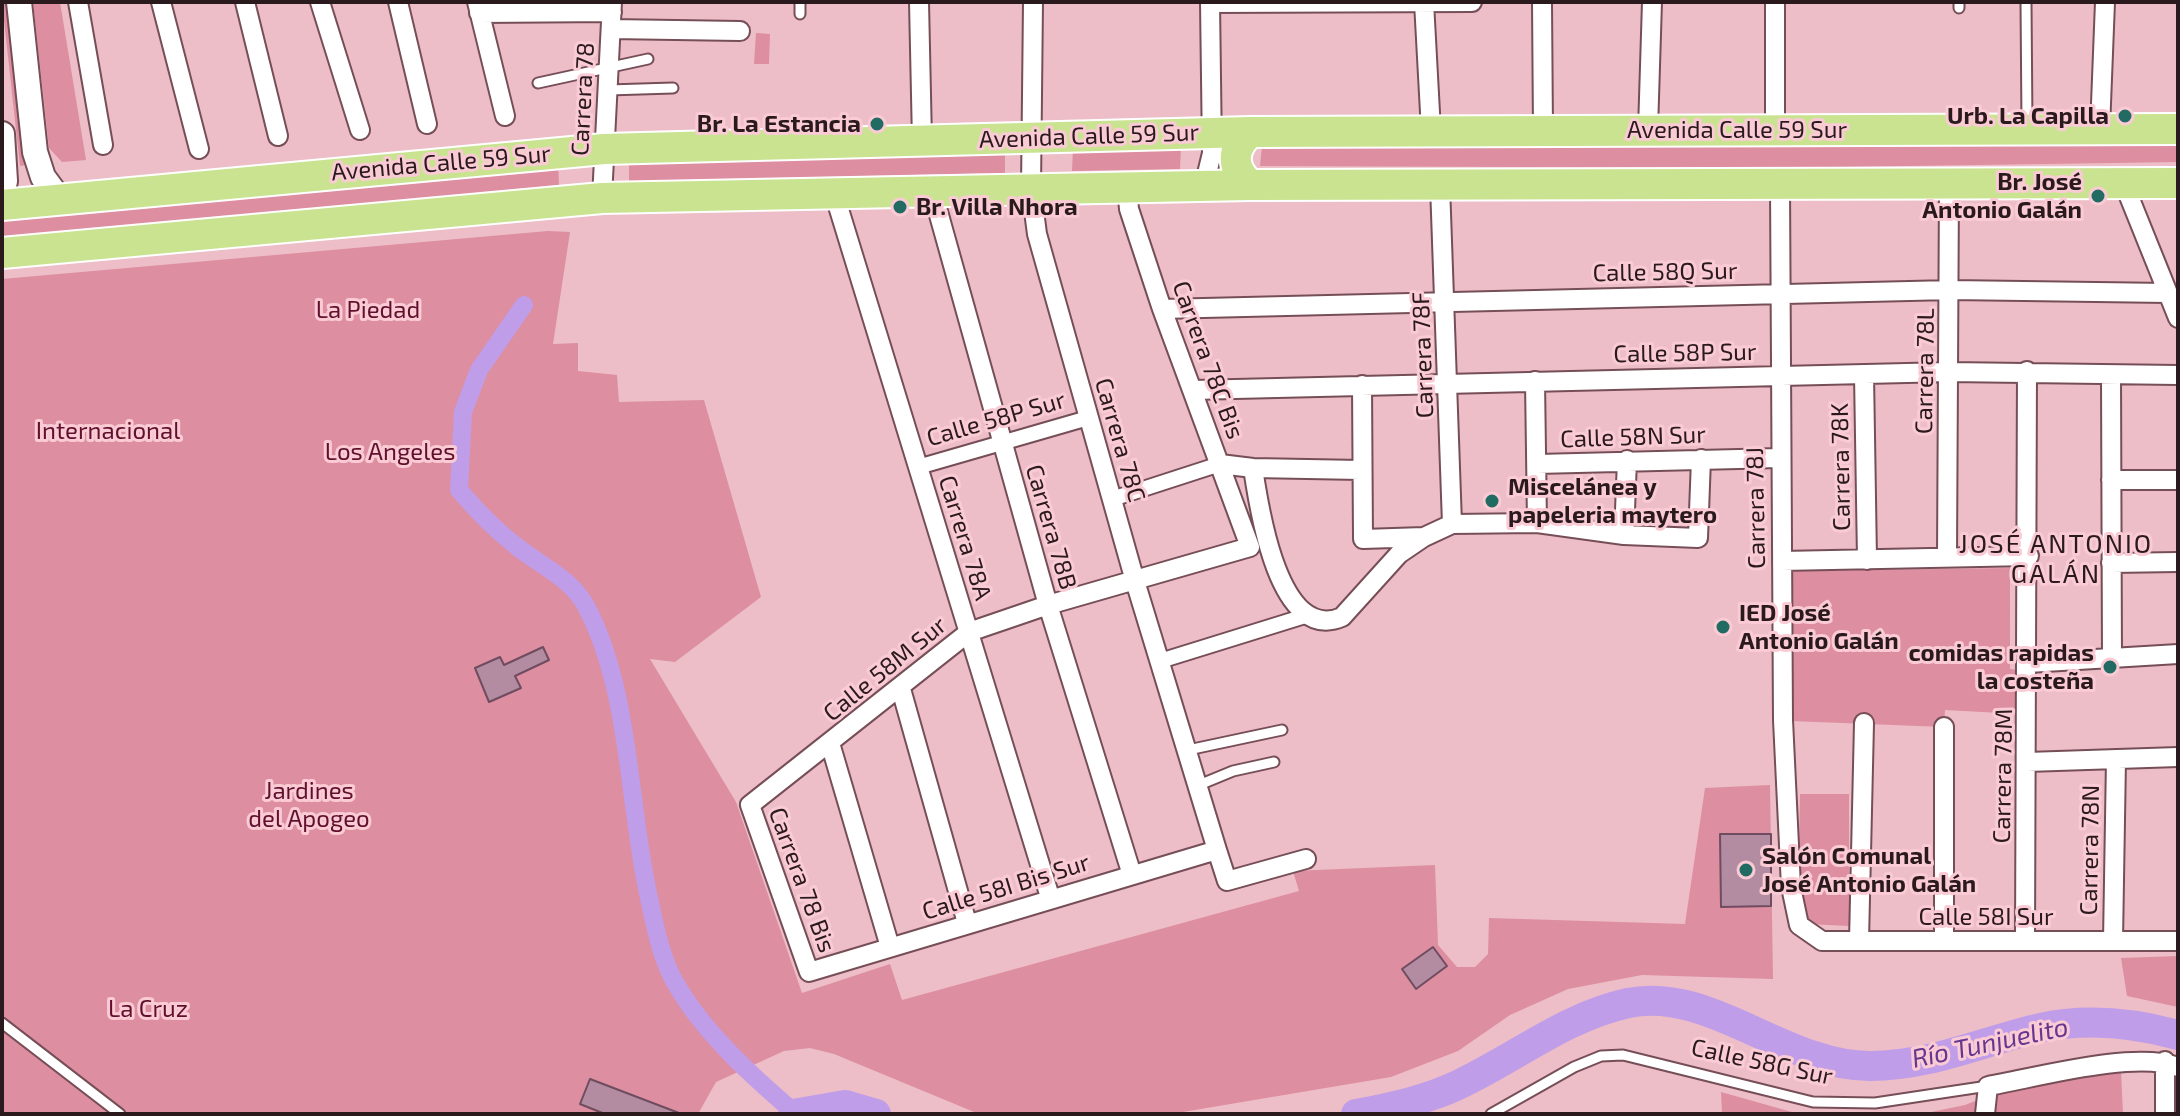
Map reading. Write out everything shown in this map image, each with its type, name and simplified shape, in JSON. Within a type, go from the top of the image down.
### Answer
[{"type":"main road","name":"Avenida Calle 59 Sur","points":[[2,205],[604,149],[1250,132],[2178,129]]},
{"type":"main road","points":[[1250,132],[1240,140],[1235,152],[1235,165],[1250,185]]},
{"type":"main road","name":"Avenida Calle 59 Sur","points":[[2,253],[602,198],[1250,185],[2175,184]]},
{"type":"street","points":[[19,2],[35,152],[43,177],[60,200]]},
{"type":"street","points":[[78,2],[103,145]]},
{"type":"street","points":[[161,2],[199,149]]},
{"type":"street","points":[[245,2],[278,136]]},
{"type":"street","points":[[320,2],[360,130]]},
{"type":"street","points":[[398,2],[427,124]]},
{"type":"street","points":[[919,2],[922,141]]},
{"type":"street","name":"Carrera 78C","points":[[1033,2],[1031,188],[1037,234],[1135,581],[1217,850],[1227,881],[1306,859]]},
{"type":"street","points":[[1204,186],[1212,153],[1210,2],[1472,2]]},
{"type":"street","points":[[1424,2],[1431,131]]},
{"type":"street","points":[[1542,2],[1543,131]]},
{"type":"street","points":[[1648,130],[1652,2]]},
{"type":"street","points":[[1775,2],[1775,129]]},
{"type":"street","points":[[2100,129],[2105,2]]},
{"type":"street","points":[[505,116],[478,7],[612,15],[740,31]]},
{"type":"street","name":"Carrera 78","points":[[602,198],[612,15]]},
{"type":"street","points":[[2,134],[5,181],[2,195]]},
{"type":"street","points":[[2124,184],[2178,318]]},
{"type":"street","name":"Carrera 78F","points":[[1440,185],[1452,524]]},
{"type":"street","name":"Carrera 78J","points":[[1780,185],[1779,458],[1784,750],[1791,887],[1799,925]]},
{"type":"street","name":"Carrera 78L","points":[[1947,557],[1951,290],[1949,186]]},
{"type":"street","name":"Carrera 78C Bis","points":[[1127,187],[1129,209],[1162,309],[1220,464],[1250,516],[1250,547]]},
{"type":"street","name":"Carrera 78B","points":[[932,190],[1048,605],[1132,875]]},
{"type":"street","name":"Carrera 78A","points":[[834,193],[868,317],[918,467],[941,566],[969,632],[1050,897]]},
{"type":"street","name":"Calle 58Q Sur","points":[[1162,309],[1951,290],[2168,293]]},
{"type":"street","name":"Calle 58P Sur","points":[[1193,390],[1779,374],[2027,371],[2111,376],[2178,375]]},
{"type":"street","name":"Carrera 78M","points":[[2025,941],[2029,556],[2027,371]]},
{"type":"street","name":"Carrera 78K","points":[[1864,374],[1867,560]]},
{"type":"street","points":[[2111,376],[2112,660]]},
{"type":"street","points":[[1535,381],[1537,523]]},
{"type":"street","points":[[1362,385],[1363,539],[1424,537]]},
{"type":"street","name":"Calle 58P Sur","points":[[918,467],[1088,418]]},
{"type":"street","name":"Calle 58N Sur","points":[[1537,464],[1779,458]]},
{"type":"street","points":[[1160,661],[1305,616],[1330,622],[1342,617],[1399,554],[1424,537],[1452,524],[1537,523],[1624,535],[1698,538],[1701,459]]},
{"type":"street","points":[[1624,535],[1627,460]]},
{"type":"street","points":[[1112,499],[1220,464],[1253,468],[1361,470]]},
{"type":"street","points":[[1253,468],[1250,516],[1292,603],[1305,616]]},
{"type":"street","points":[[2111,480],[2178,480]]},
{"type":"street","name":"Calle 58M Sur","points":[[750,805],[901,689],[969,632],[1048,605],[1250,547]]},
{"type":"street","points":[[1782,561],[2029,556]]},
{"type":"street","points":[[2111,563],[2178,562]]},
{"type":"street","points":[[2028,663],[2178,654]]},
{"type":"street","points":[[901,689],[967,923]]},
{"type":"street","points":[[1859,941],[1864,723]]},
{"type":"street","points":[[1944,727],[1944,941]]},
{"type":"street","points":[[830,743],[890,947]]},
{"type":"street","points":[[2027,762],[2178,757]]},
{"type":"street","name":"Carrera 78N","points":[[2113,941],[2116,759]]},
{"type":"street","name":"Carrera 78 Bis","points":[[750,805],[809,972]]},
{"type":"street","name":"Calle 58I Bis Sur","points":[[809,972],[1050,897],[1217,850]]},
{"type":"street","name":"Calle 58I Sur","points":[[1799,925],[1822,941],[2178,941]]},
{"type":"street","name":"Calle 58G Sur","points":[[1988,1086],[2121,1063],[2171,1064]]},
{"type":"street","points":[[2165,1114],[2171,1064]]},
{"type":"street","points":[[1985,1114],[1988,1086]]},
{"type":"lane","points":[[800,2],[800,14]]},
{"type":"lane","points":[[2026,2],[2027,129]]},
{"type":"lane","points":[[538,83],[648,59]]},
{"type":"lane","points":[[608,90],[673,88]]},
{"type":"lane","points":[[1188,750],[1282,730]]},
{"type":"lane","points":[[1199,785],[1233,771],[1274,762]]},
{"type":"lane","points":[[2,1023],[120,1114]]},
{"type":"lane","name":"Calle 58G Sur","points":[[1491,1114],[1601,1056],[1623,1055],[1813,1102],[1875,1103],[1988,1086]]},
{"type":"green space","points":[[2,2],[8,2],[26,165],[20,166]]},
{"type":"green space","points":[[33,2],[60,2],[86,160],[62,162],[49,148]]},
{"type":"green space","points":[[756,33],[770,34],[769,64],[754,64]]},
{"type":"green space","points":[[2178,141],[2178,162],[1774,168],[1260,166],[1262,146]]},
{"type":"green space","points":[[1181,147],[1180,169],[1072,171],[1073,148]]},
{"type":"green space","points":[[1005,148],[1005,173],[629,181],[629,161]]},
{"type":"green space","points":[[558,162],[559,185],[2,239],[2,219]]},
{"type":"green space","name":"Jardines del Apogeo","points":[[548,231],[570,232],[553,344],[578,343],[578,371],[617,375],[619,402],[704,400],[761,597],[675,662],[650,659],[736,802],[802,993],[890,964],[902,1000],[1299,891],[1293,871],[1435,865],[1438,945],[1457,967],[1475,967],[1488,954],[1489,918],[1685,924],[1705,788],[1770,785],[1773,979],[1642,975],[1568,989],[1510,1015],[1458,1051],[1391,1077],[1171,1114],[979,1114],[834,1054],[810,1048],[784,1051],[716,1082],[698,1114],[2,1114],[2,279]]},
{"type":"green space","points":[[2010,568],[2010,669],[2019,670],[2019,714],[1945,710],[1944,727],[1791,721],[1793,571]]},
{"type":"green space","points":[[1800,794],[1849,794],[1849,926],[1807,924],[1798,906]]},
{"type":"green space","points":[[2178,956],[2178,1007],[2127,996],[2121,958]]},
{"type":"green space","points":[[2121,1071],[2123,1114],[1922,1114],[1965,1105],[2006,1089]]},
{"type":"green space","points":[[1721,1092],[1799,1114],[1722,1114]]},
{"type":"building","points":[[543,647],[549,660],[515,676],[521,688],[489,702],[475,668],[500,657],[504,665]]},
{"type":"building","name":"Salón Comunal José Antonio Galán","points":[[1720,834],[1771,834],[1771,906],[1721,907]]},
{"type":"building","points":[[1433,947],[1447,966],[1416,989],[1402,969]]},
{"type":"building","points":[[590,1079],[679,1114],[605,1114],[580,1104]]},
{"type":"waterway","points":[[524,305],[479,370],[463,412],[459,490],[499,532],[573,588],[587,608],[612,676],[627,750],[642,862],[666,964],[700,1020],[746,1069],[795,1113]]},
{"type":"waterway","name":"Río Tunjuelito","points":[[1356,1114],[1448,1090],[1562,1028],[1605,1009],[1628,1003],[1658,1001],[1688,1006],[1718,1015],[1807,1054],[1838,1063],[1870,1066],[1914,1062],[2019,1033],[2075,1023],[2110,1023],[2178,1035]]},
{"type":"waterway","name":"Río Tunjuelito","points":[[793,1114],[845,1105],[876,1114]]},
{"type":"place","name":"Urb. La Capilla","points":[[2125,116]]},
{"type":"place","name":"Br. La Estancia","points":[[877,124]]},
{"type":"place","name":"Br. José Antonio Galán","points":[[2098,196]]},
{"type":"place","name":"Br. Villa Nhora","points":[[900,207]]},
{"type":"place","name":"Miscelánea y papeleria maytero","points":[[1492,501]]},
{"type":"place","name":"IED José Antonio Galán","points":[[1723,627]]},
{"type":"place","name":"comidas rapidas la costeña","points":[[2110,667]]},
{"type":"place","name":"Salón Comunal José Antonio Galán","points":[[1746,870]]},
{"type":"district","name":"JOSÉ ANTONIO GALÁN","points":[[2056,559]]},
{"type":"park label","name":"La Piedad","points":[[368,310]]},
{"type":"park label","name":"Internacional","points":[[108,431]]},
{"type":"park label","name":"Los Angeles","points":[[390,452]]},
{"type":"park label","name":"La Cruz","points":[[148,1009]]}]
